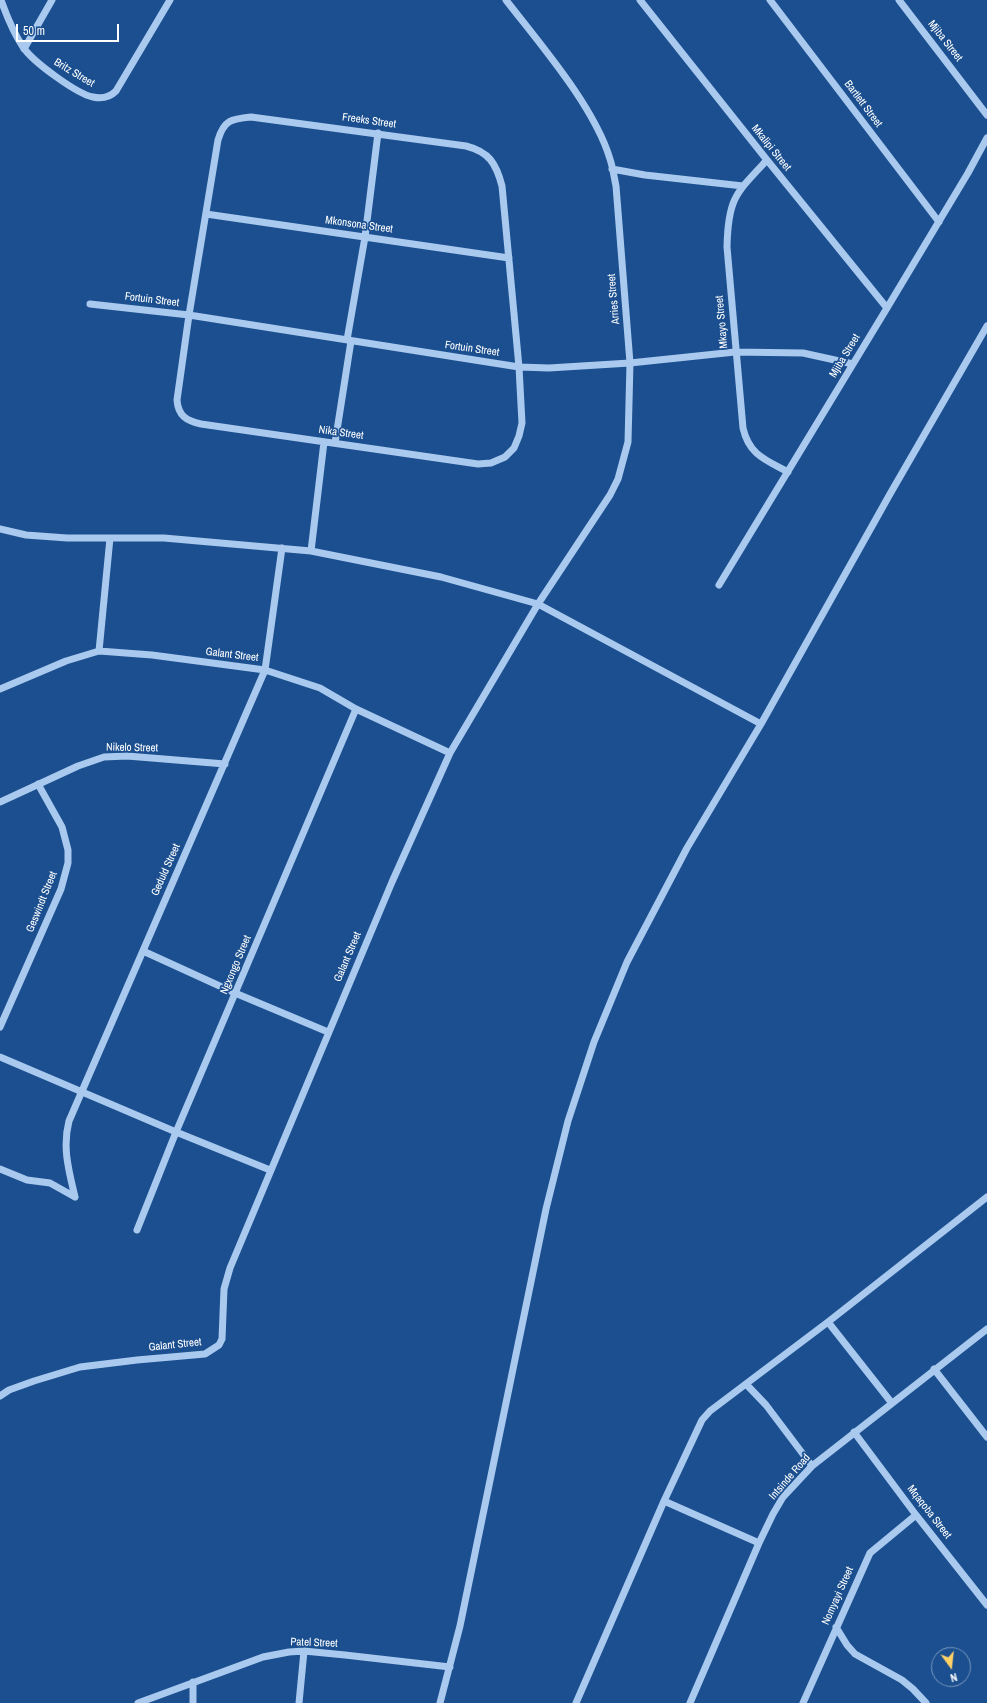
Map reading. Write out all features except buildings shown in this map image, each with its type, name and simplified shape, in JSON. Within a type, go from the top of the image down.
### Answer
[{"type":"street","name":"Britz Street","points":[[1,0],[12,29],[24,49],[45,69],[92,97],[106,97],[112,95],[122,82],[170,0]]},
{"type":"street","points":[[24,49],[52,0]]},
{"type":"street","name":"Arries Street","points":[[506,0],[564,77],[586,110],[602,139],[616,186],[630,363],[628,442],[618,478],[610,495],[538,604]]},
{"type":"street","name":"Mkalipi Street","points":[[640,0],[767,160],[888,308]]},
{"type":"street","name":"Bartlett Street","points":[[770,0],[938,222]]},
{"type":"street","name":"Mjiba Street","points":[[899,0],[987,115]]},
{"type":"street","name":"Freeks Street","points":[[189,315],[218,140],[225,124],[231,120],[239,118],[264,118],[466,146],[484,153],[491,159],[500,175],[519,367]]},
{"type":"street","points":[[335,443],[365,237],[378,133]]},
{"type":"street","name":"Mjiba Street","points":[[719,584],[888,308],[987,138]]},
{"type":"street","name":"Mkayo Street","points":[[767,160],[743,186],[736,196],[728,221],[727,247],[745,440],[758,456],[788,472]]},
{"type":"street","points":[[612,169],[645,175],[743,186]]},
{"type":"street","name":"Mkonsona Street","points":[[206,214],[509,258]]},
{"type":"street","name":"Fortuin Street","points":[[90,304],[189,315],[519,367],[549,368],[630,363],[736,352],[803,353],[853,364]]},
{"type":"street","name":"Nika Street","points":[[189,315],[177,408],[180,414],[191,421],[202,424],[478,464],[491,463],[505,457],[514,448],[519,436],[522,423],[519,367]]},
{"type":"street","points":[[440,1703],[450,1667],[482,1524],[546,1209],[568,1121],[592,1049],[627,962],[687,848],[761,724],[890,494],[987,326]]},
{"type":"street","points":[[311,551],[324,442]]},
{"type":"street","points":[[0,529],[26,535],[67,538],[164,538],[311,551],[441,577],[538,604],[761,724]]},
{"type":"street","points":[[99,651],[110,538]]},
{"type":"street","name":"Geduld Street","points":[[0,1169],[27,1180],[50,1183],[75,1197],[66,1158],[66,1133],[69,1121],[265,670],[282,548]]},
{"type":"street","name":"Galant Street","points":[[0,1396],[9,1390],[34,1381],[80,1368],[137,1360],[205,1354],[214,1350],[219,1345],[222,1339],[224,1289],[230,1268],[392,882],[450,753],[538,604]]},
{"type":"street","name":"Galant Street","points":[[0,689],[74,658],[99,651],[152,655],[265,670],[320,688],[356,709],[450,753]]},
{"type":"street","name":"Ngxongo Street","points":[[137,1230],[176,1132],[356,709]]},
{"type":"street","name":"Nikelo Street","points":[[0,802],[92,760],[109,757],[127,756],[225,764]]},
{"type":"street","name":"Geswindt Street","points":[[0,1028],[61,889],[68,863],[68,850],[62,827],[38,784]]},
{"type":"street","points":[[143,951],[235,993],[328,1032]]},
{"type":"street","points":[[0,1056],[176,1132],[270,1170]]},
{"type":"street","points":[[576,1703],[664,1501],[702,1420],[710,1411],[828,1322],[987,1197]]},
{"type":"street","points":[[828,1322],[892,1402]]},
{"type":"street","name":"Intsinde Road","points":[[690,1703],[759,1543],[783,1497],[812,1466],[987,1329]]},
{"type":"street","points":[[934,1369],[987,1437]]},
{"type":"street","points":[[746,1384],[766,1405],[812,1466]]},
{"type":"street","name":"Mqaqoba Street","points":[[854,1432],[916,1515],[987,1605]]},
{"type":"street","points":[[664,1501],[759,1543]]},
{"type":"street","name":"Nomyayi Street","points":[[803,1703],[870,1553],[916,1515]]},
{"type":"street","points":[[836,1627],[847,1645],[855,1654],[902,1680],[926,1703]]},
{"type":"street","points":[[299,1703],[304,1651]]},
{"type":"street","name":"Patel Street","points":[[138,1703],[263,1657],[289,1652],[304,1651],[450,1667]]},
{"type":"street","points":[[193,1682],[193,1703]]}]
